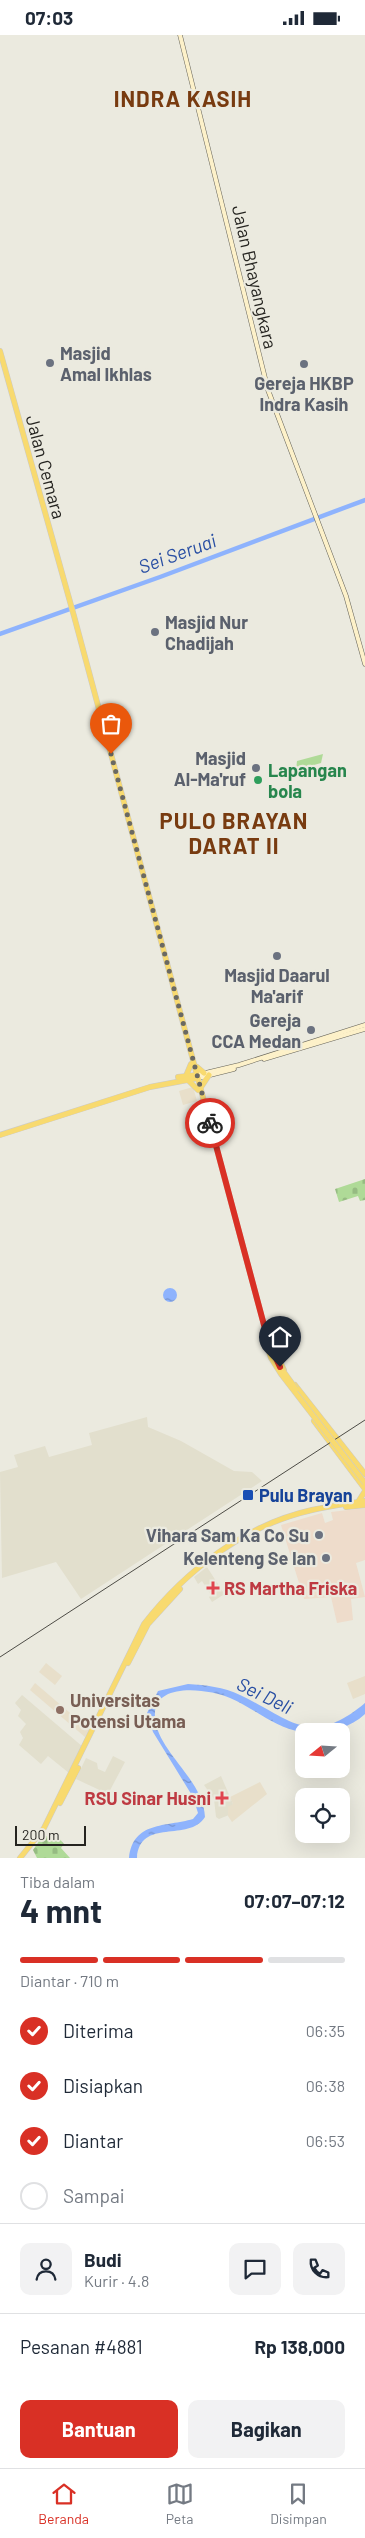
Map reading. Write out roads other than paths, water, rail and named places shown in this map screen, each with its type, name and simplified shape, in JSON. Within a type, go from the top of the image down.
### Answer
[{"type":"highway","name":"Jalan Cemara","points":[[0,351],[20,431],[72,612],[156,925],[260,1315],[268,1353],[274,1366],[365,1490]]},
{"type":"highway","points":[[193,1065],[207,1074],[199,1089],[187,1078],[193,1065]]},
{"type":"highway","points":[[0,1133],[150,1087],[196,1077]]},
{"type":"highway","name":"Jalan Cemara","points":[[266,1339],[279,1362],[365,1474]]},
{"type":"highway","points":[[266,1339],[280,1367],[365,1478]]},
{"type":"highway","points":[[266,1339],[271,1358],[281,1374],[365,1483]]},
{"type":"highway","points":[[309,1414],[310,1410],[315,1410]]},
{"type":"highway","points":[[345,1462],[349,1461],[352,1457]]},
{"type":"highway","points":[[350,1469],[352,1463],[357,1463]]},
{"type":"highway","points":[[357,1502],[365,1490]]},
{"type":"highway","points":[[20,1858],[44,1828],[144,1624],[168,1596],[218,1553],[264,1526],[312,1510],[357,1502],[365,1503]]},
{"type":"highway","points":[[24,1858],[52,1819],[148,1624],[171,1598],[222,1553],[265,1529],[315,1512],[365,1503]]},
{"type":"main road","name":"Jalan Bhayangkara","points":[[180,35],[266,382],[346,596],[365,664]]},
{"type":"main road","points":[[228,1069],[365,1025]]},
{"type":"main road","points":[[196,1077],[365,1029]]},
{"type":"water","points":[[167,1288],[173,1288],[177,1295],[173,1302],[167,1302],[163,1298],[163,1292]]},
{"type":"water","points":[[188,1684],[228,1690],[295,1723],[295,1731],[265,1718],[239,1702],[209,1692],[183,1691],[172,1693],[162,1698],[156,1705],[155,1717],[158,1730],[163,1742],[197,1790],[205,1817],[198,1825],[188,1829],[156,1834],[147,1838],[140,1846],[137,1858],[129,1858],[137,1837],[144,1832],[162,1825],[193,1819],[198,1813],[193,1797],[153,1732],[147,1713],[158,1691]]},
{"type":"water","points":[[365,1703],[365,1714],[351,1724],[333,1723],[346,1717]]},
{"type":"waterway","name":"Sei Seruai","points":[[0,634],[160,577],[365,500]]},
{"type":"railway","points":[[0,1657],[365,1420]]},
{"type":"place","name":"Masjid Amal Ikhlas","points":[[50,363]]},
{"type":"place","name":"Gereja HKBP Indra Kasih","points":[[304,364]]},
{"type":"place","name":"Masjid Nur Chadijah","points":[[155,632]]},
{"type":"place","name":"Masjid Al-Ma'ruf","points":[[256,768]]},
{"type":"place","name":"Lapangan bola","points":[[258,780]]},
{"type":"place","name":"Masjid Daarul Ma'arif","points":[[277,956]]},
{"type":"place","name":"Gereja CCA Medan","points":[[311,1030]]},
{"type":"place","name":"Pulu Brayan","points":[[248,1495]]},
{"type":"place","name":"Vihara Sam Ka Co Su","points":[[319,1535]]},
{"type":"place","name":"Kelenteng Se Ian","points":[[326,1558]]},
{"type":"place","name":"RS Martha Friska","points":[[213,1588]]},
{"type":"place","name":"Universitas Potensi Utama","points":[[60,1710]]},
{"type":"place","name":"RSU Sinar Husni","points":[[222,1798]]},
{"type":"district","name":"INDRA KASIH","points":[[183,98]]},
{"type":"district","name":"PULO BRAYAN DARAT II","points":[[234,833]]},
{"type":"water label","name":"Sei Deli","points":[[265,1695]]}]
